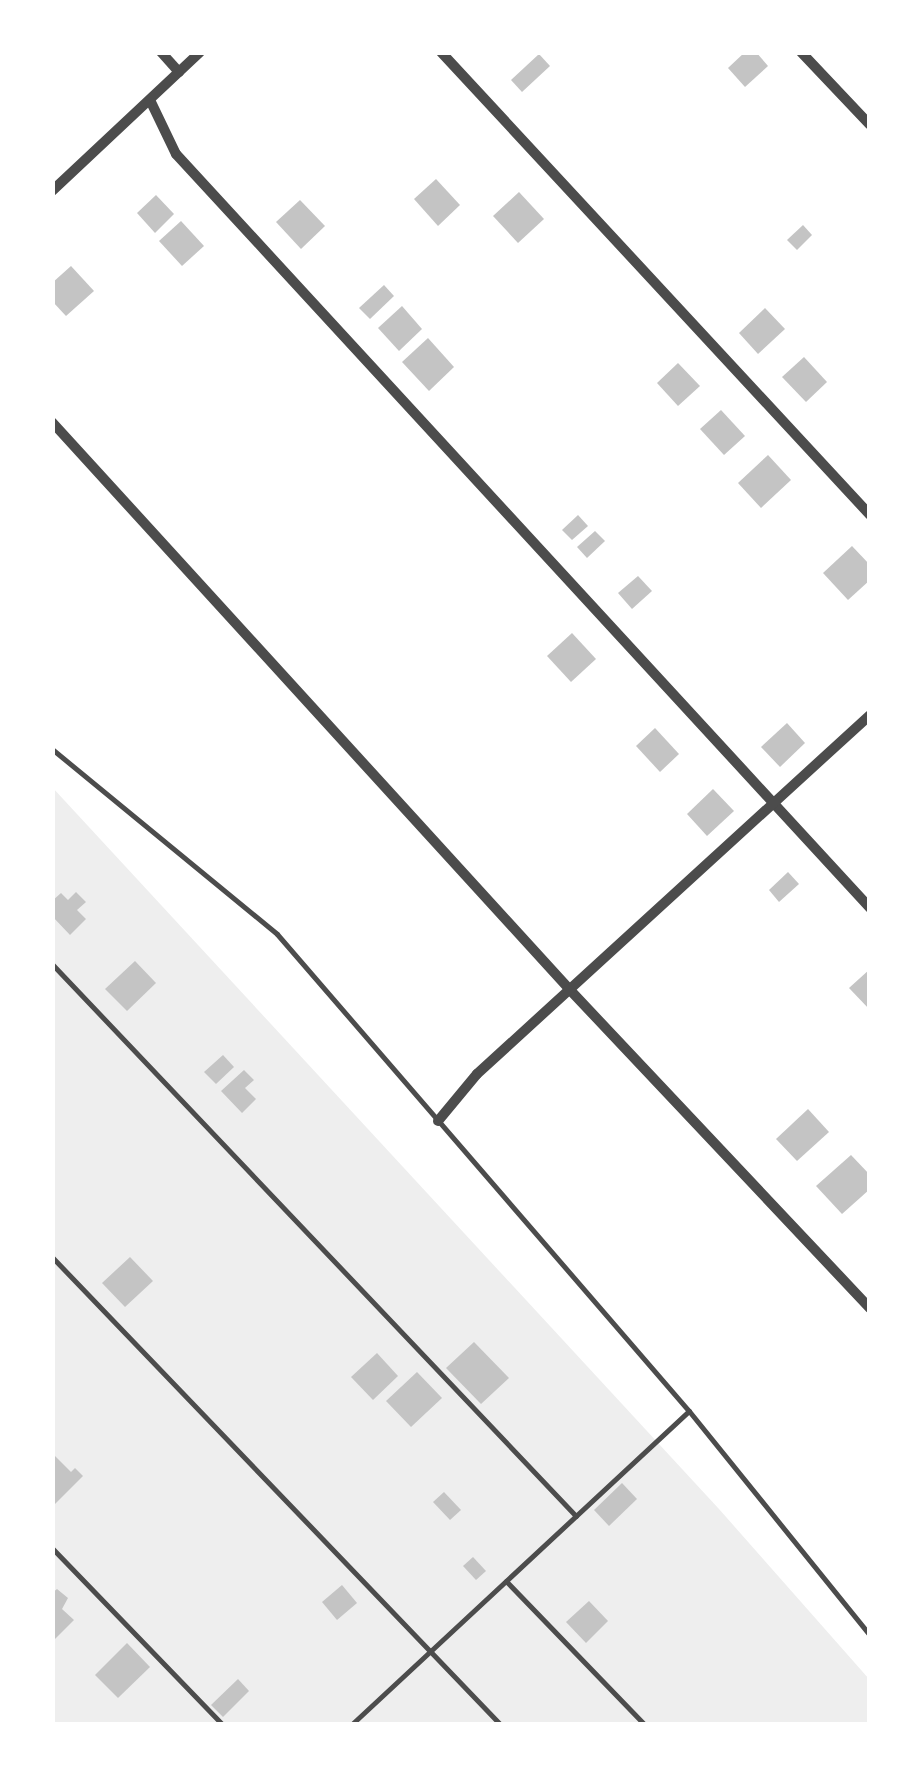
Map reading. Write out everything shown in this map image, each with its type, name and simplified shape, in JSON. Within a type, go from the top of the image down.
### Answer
[{"type":"street","points":[[161,52],[179,72]]},
{"type":"street","points":[[52,191],[200,52]]},
{"type":"street","points":[[441,52],[870,515]]},
{"type":"street","points":[[802,52],[870,125]]},
{"type":"street","points":[[150,100],[176,154],[870,908]]},
{"type":"street","points":[[52,422],[570,992],[870,1308]]},
{"type":"street","points":[[438,1120],[476,1074],[870,715]]},
{"type":"lane","points":[[52,748],[277,934],[689,1411],[870,1635]]},
{"type":"lane","points":[[52,964],[576,1516]]},
{"type":"lane","points":[[52,1257],[500,1724]]},
{"type":"lane","points":[[352,1724],[689,1411]]},
{"type":"lane","points":[[52,1548],[222,1724]]},
{"type":"lane","points":[[506,1581],[644,1724]]},
{"type":"shaded area","points":[[52,787],[719,1509],[869,1679],[869,1724],[53,1724]]},
{"type":"building","points":[[745,52],[756,52],[768,66],[745,87],[728,68]]},
{"type":"building","points":[[539,54],[550,66],[522,92],[511,80]]},
{"type":"building","points":[[436,179],[460,205],[438,226],[414,199]]},
{"type":"building","points":[[519,192],[544,219],[518,243],[493,216]]},
{"type":"building","points":[[156,195],[174,214],[155,233],[137,213]]},
{"type":"building","points":[[300,200],[325,226],[301,249],[276,222]]},
{"type":"building","points":[[181,221],[204,246],[182,266],[159,241]]},
{"type":"building","points":[[803,225],[812,235],[797,250],[787,240]]},
{"type":"building","points":[[71,266],[94,291],[66,316],[52,301],[52,283]]},
{"type":"building","points":[[384,285],[394,296],[370,319],[359,308]]},
{"type":"building","points":[[402,306],[422,329],[399,351],[378,328]]},
{"type":"building","points":[[765,308],[785,329],[758,354],[739,333]]},
{"type":"building","points":[[428,338],[454,367],[429,391],[402,362]]},
{"type":"building","points":[[804,357],[827,382],[806,402],[782,377]]},
{"type":"building","points":[[678,363],[700,386],[678,406],[657,383]]},
{"type":"building","points":[[721,410],[745,436],[724,455],[700,429]]},
{"type":"building","points":[[768,455],[791,480],[761,508],[738,483]]},
{"type":"building","points":[[578,515],[588,526],[572,540],[562,530]]},
{"type":"building","points":[[595,531],[605,541],[587,558],[577,547]]},
{"type":"building","points":[[852,546],[870,565],[870,580],[848,600],[823,573]]},
{"type":"building","points":[[638,576],[652,591],[632,609],[618,593]]},
{"type":"building","points":[[572,633],[596,659],[571,682],[547,656]]},
{"type":"building","points":[[787,723],[805,743],[780,767],[761,747]]},
{"type":"building","points":[[655,728],[679,754],[660,772],[636,746]]},
{"type":"building","points":[[713,789],[734,811],[707,836],[687,814]]},
{"type":"building","points":[[788,872],[799,884],[779,902],[769,890]]},
{"type":"building","points":[[76,892],[86,902],[77,910],[86,919],[70,935],[52,916],[52,901],[61,893],[68,900]]},
{"type":"building","points":[[135,961],[156,983],[127,1011],[105,989]]},
{"type":"building","points":[[870,969],[870,1010],[849,988]]},
{"type":"building","points":[[223,1055],[234,1067],[216,1084],[204,1072]]},
{"type":"building","points":[[244,1070],[254,1080],[245,1088],[256,1099],[242,1113],[221,1091]]},
{"type":"building","points":[[808,1109],[829,1132],[797,1161],[776,1139]]},
{"type":"building","points":[[851,1155],[870,1175],[870,1189],[842,1214],[816,1186]]},
{"type":"building","points":[[130,1257],[153,1281],[125,1307],[102,1283]]},
{"type":"building","points":[[474,1342],[509,1378],[481,1404],[446,1368]]},
{"type":"building","points":[[377,1353],[398,1376],[373,1400],[351,1377]]},
{"type":"building","points":[[417,1372],[442,1398],[411,1427],[386,1401]]},
{"type":"building","points":[[52,1453],[71,1472],[75,1468],[83,1476],[54,1505]]},
{"type":"building","points":[[622,1483],[637,1499],[609,1526],[594,1510]]},
{"type":"building","points":[[444,1492],[461,1510],[450,1520],[433,1502]]},
{"type":"building","points":[[473,1557],[486,1571],[476,1580],[463,1566]]},
{"type":"building","points":[[342,1585],[357,1603],[337,1620],[322,1602]]},
{"type":"building","points":[[57,1589],[68,1598],[62,1609],[74,1620],[52,1642],[52,1593]]},
{"type":"building","points":[[589,1601],[608,1621],[586,1643],[566,1622]]},
{"type":"building","points":[[127,1643],[150,1667],[118,1698],[95,1675]]},
{"type":"building","points":[[238,1679],[249,1691],[223,1717],[211,1705]]}]
